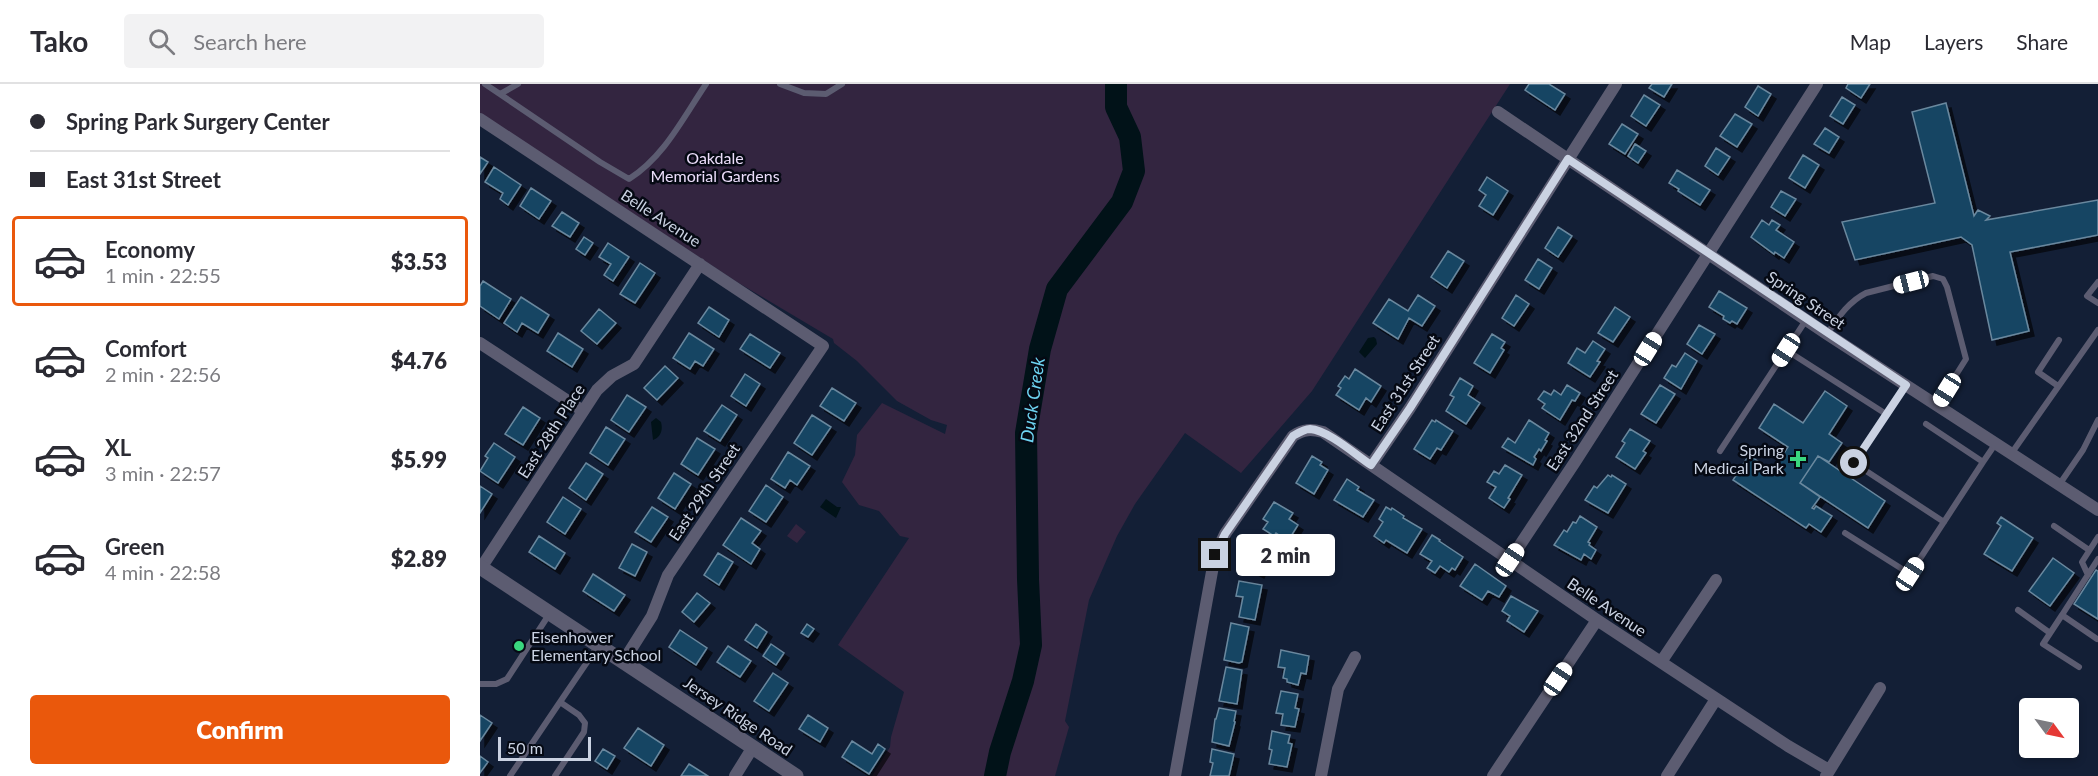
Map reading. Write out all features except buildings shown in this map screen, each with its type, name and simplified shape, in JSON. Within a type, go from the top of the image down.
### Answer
[{"type":"street","name":"East 31st Street","points":[[1371,465],[1410,408],[1616,84]]},
{"type":"street","name":"East 32nd Street","points":[[1510,560],[1817,84]]},
{"type":"street","name":"Spring Street","points":[[1498,112],[1827,334],[2098,510]]},
{"type":"street","name":"Belle Avenue","points":[[480,119],[823,346]]},
{"type":"street","name":"East 28th Place","points":[[481,568],[597,390],[612,376],[634,364],[700,264]]},
{"type":"street","points":[[480,343],[583,411]]},
{"type":"street","name":"East 29th Street","points":[[623,662],[652,616],[668,575],[823,346]]},
{"type":"street","points":[[1175,776],[1211,567],[1225,534],[1293,436],[1302,430],[1311,429],[1323,432],[1371,465]]},
{"type":"street","name":"Belle Avenue","points":[[1371,465],[1597,621],[1827,773]]},
{"type":"street","name":"Jersey Ridge Road","points":[[481,568],[796,776]]},
{"type":"street","points":[[1662,662],[1716,580]]},
{"type":"street","points":[[1493,776],[1597,621]]},
{"type":"street","points":[[1321,776],[1338,689],[1355,657]]},
{"type":"street","points":[[1827,773],[1880,688]]},
{"type":"street","points":[[1667,776],[1716,699]]},
{"type":"street","points":[[735,776],[753,747]]},
{"type":"lane","points":[[485,84],[629,179],[657,157],[706,84]]},
{"type":"lane","points":[[500,94],[518,84]]},
{"type":"lane","points":[[780,84],[804,93],[826,94],[842,84]]},
{"type":"lane","points":[[1827,334],[1856,297],[1933,276],[1943,279],[1966,359],[1937,405]]},
{"type":"lane","points":[[2098,282],[2087,296],[2098,303]]},
{"type":"lane","points":[[1720,451],[1806,320]]},
{"type":"lane","points":[[2012,454],[2098,330]]},
{"type":"lane","points":[[2058,386],[2038,372],[2059,340]]},
{"type":"lane","points":[[1786,350],[1886,414]]},
{"type":"lane","points":[[1906,385],[1854,463],[1944,522]]},
{"type":"lane","points":[[2060,485],[2083,450],[2098,420]]},
{"type":"lane","points":[[1926,424],[1983,462]]},
{"type":"lane","points":[[1845,533],[1910,574],[1996,443]]},
{"type":"lane","points":[[2054,526],[2089,550]]},
{"type":"lane","points":[[2088,574],[2082,562],[2098,537]]},
{"type":"lane","points":[[2079,667],[2043,644],[2098,559]]},
{"type":"lane","points":[[2018,610],[2050,633]]},
{"type":"lane","points":[[480,684],[487,686],[507,679],[550,613]]},
{"type":"lane","points":[[2062,615],[2097,639]]},
{"type":"lane","points":[[510,776],[598,645]]},
{"type":"lane","points":[[555,776],[584,732],[585,723],[579,715],[560,702]]},
{"type":"green space","name":"Oakdale Memorial Gardens","points":[[480,84],[1510,84],[1312,391],[1241,473],[1185,433],[1135,504],[1117,536],[1089,600],[1065,721],[1069,727],[1055,776],[872,776],[890,747],[904,692],[838,645],[909,538],[900,536],[879,511],[859,505],[842,482],[855,455],[857,435],[882,403],[945,434],[947,425],[931,420],[897,401],[857,361],[834,343],[833,339],[737,282],[480,113]]},
{"type":"green space","points":[[796,524],[806,532],[797,543],[787,536]]},
{"type":"shaded area","points":[[1374,337],[1377,344],[1365,358],[1359,352],[1368,338]]},
{"type":"shaded area","points":[[656,418],[661,422],[661,430],[660,435],[653,440],[651,422]]},
{"type":"shaded area","points":[[826,499],[837,507],[841,507],[836,518],[820,507]]},
{"type":"waterway","name":"Duck Creek","points":[[995,776],[1000,752],[1023,681],[1031,645],[1026,433],[1040,349],[1057,289],[1122,202],[1134,171],[1130,137],[1116,107],[1116,84]]},
{"type":"place","name":"Spring Medical Park","points":[[1798,459]]},
{"type":"place","name":"Eisenhower Elementary School","points":[[519,646]]},
{"type":"route","points":[[1215,555],[1225,534],[1293,436],[1302,430],[1311,429],[1323,432],[1371,465],[1410,408],[1568,159],[1906,385],[1854,463]]}]
